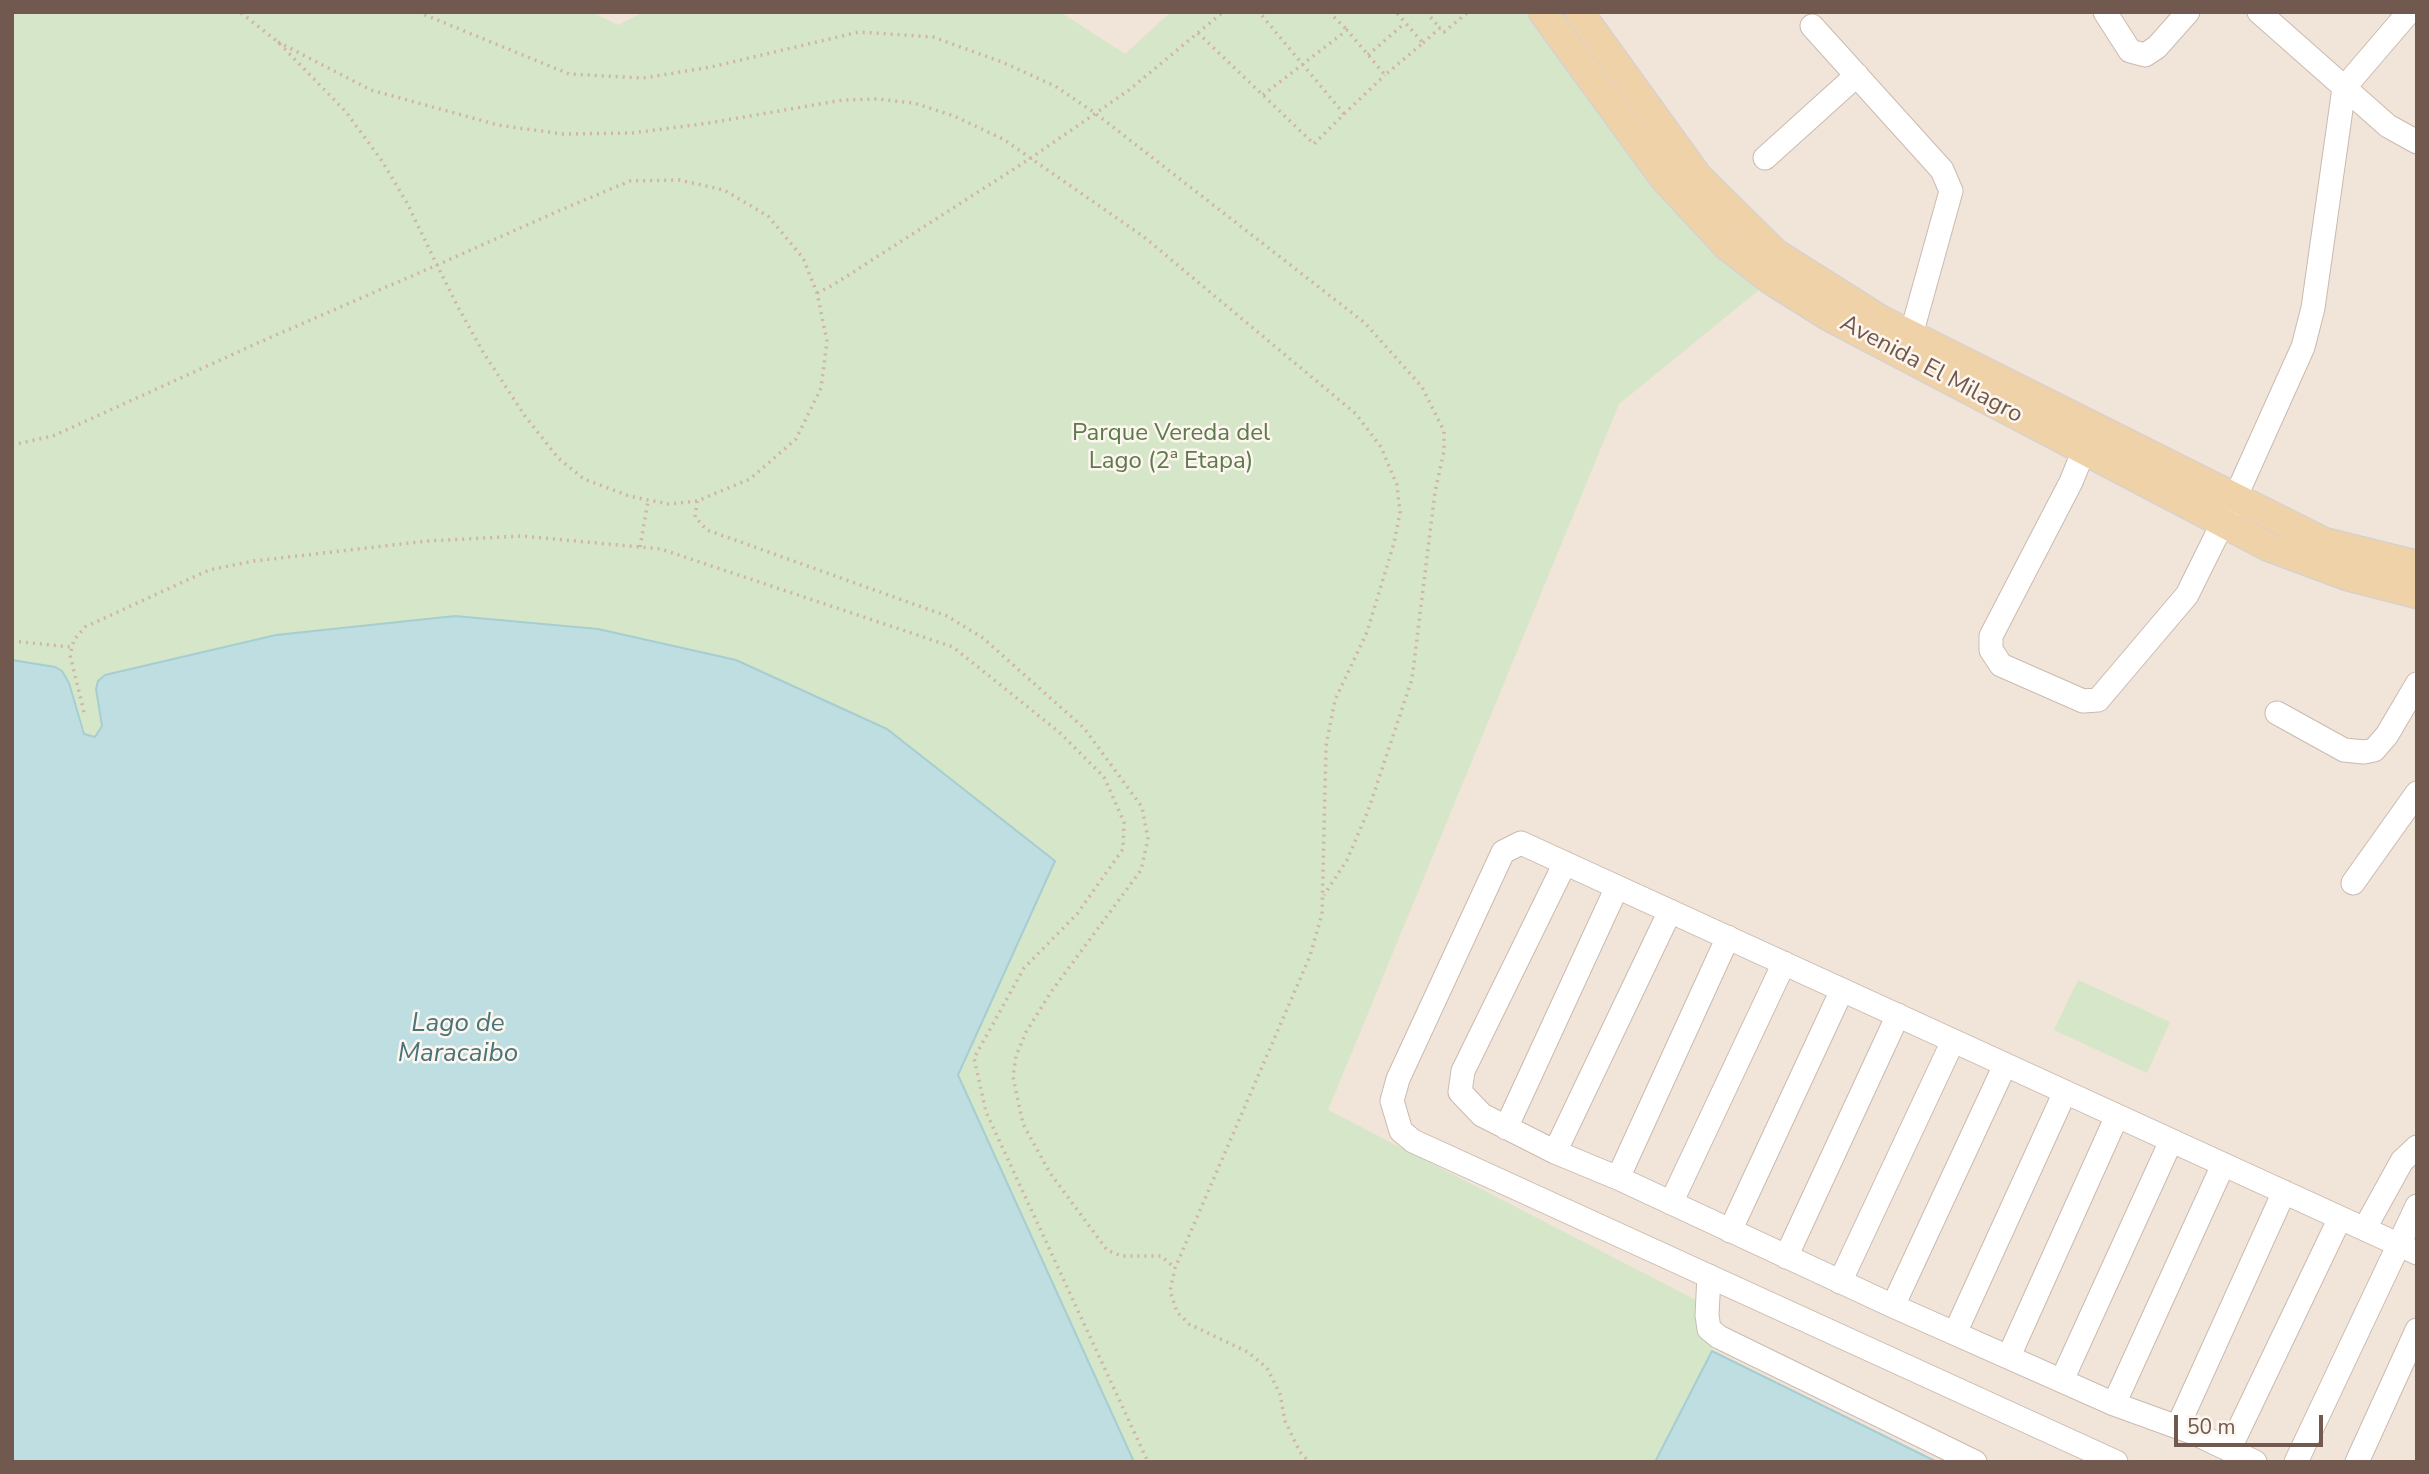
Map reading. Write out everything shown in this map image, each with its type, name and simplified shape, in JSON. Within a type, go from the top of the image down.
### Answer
[{"type":"main road","name":"Avenida El Milagro","points":[[1543,12],[1664,178],[1727,246],[1771,280],[1830,317],[2269,547],[2347,576],[2417,594]]},
{"type":"main road","name":"Avenida El Milagro","points":[[1578,12],[1698,177],[1775,253],[1881,320],[2324,542],[2417,565]]},
{"type":"street","points":[[2105,12],[2130,51],[2145,55],[2157,47],[2188,12]]},
{"type":"street","points":[[2259,12],[2388,126],[2417,142]]},
{"type":"street","points":[[2084,450],[2071,482],[1991,636],[1991,650],[2001,666],[2083,701],[2098,700],[2187,595],[2236,496],[2303,346],[2313,308],[2344,88],[2409,12]]},
{"type":"street","points":[[1812,26],[1942,170],[1951,191],[1911,335]]},
{"type":"street","points":[[1765,158],[1857,75]]},
{"type":"street","points":[[2277,713],[2344,750],[2374,750],[2387,735],[2417,684]]},
{"type":"street","points":[[2353,883],[2417,793]]},
{"type":"street","points":[[2116,1462],[1413,1141],[1401,1131],[1392,1101],[1398,1079],[1503,852],[1521,843],[2408,1249]]},
{"type":"street","points":[[1565,863],[1463,1071],[1460,1092],[1482,1115],[1555,1152],[1618,1178],[1893,1306],[2115,1404],[2178,1426],[2255,1462]]},
{"type":"street","points":[[1506,1128],[1618,887]]},
{"type":"street","points":[[1555,1152],[1670,911]]},
{"type":"street","points":[[1618,1178],[1728,937]]},
{"type":"street","points":[[1671,1203],[1784,963]]},
{"type":"street","points":[[1730,1231],[1842,990]]},
{"type":"street","points":[[1786,1257],[1898,1015]]},
{"type":"street","points":[[1840,1282],[1953,1041]]},
{"type":"street","points":[[1893,1306],[2005,1065]]},
{"type":"street","points":[[1955,1333],[2065,1092]]},
{"type":"street","points":[[2008,1356],[2117,1116]]},
{"type":"street","points":[[2062,1380],[2171,1141]]},
{"type":"street","points":[[2365,1228],[2402,1161],[2417,1147]]},
{"type":"street","points":[[2115,1404],[2223,1165]]},
{"type":"street","points":[[2178,1426],[2284,1192]]},
{"type":"street","points":[[2296,1462],[2408,1249],[2417,1206]]},
{"type":"street","points":[[2229,1450],[2340,1218]]},
{"type":"street","points":[[1709,1276],[1709,1329],[1719,1337],[1975,1462]]},
{"type":"street","points":[[2357,1462],[2417,1330]]},
{"type":"path","points":[[12,445],[53,436],[437,265],[630,181],[679,180],[724,190],[768,216],[803,258],[817,293],[827,341],[821,388],[796,439],[750,479],[697,501],[669,504],[648,500],[629,496],[584,479],[558,458],[525,416],[483,352],[437,265],[407,203],[346,112],[278,42],[240,12]]},
{"type":"path","points":[[418,12],[569,74],[643,78],[711,67],[859,32],[933,37],[1002,62],[1055,86],[1095,113],[1365,323],[1422,387],[1444,431],[1444,451],[1435,492],[1412,680],[1368,811],[1347,860],[1322,898]]},
{"type":"path","points":[[817,293],[1031,158],[1129,90],[1223,12]]},
{"type":"path","points":[[1259,12],[1344,114]]},
{"type":"path","points":[[1264,18],[1270,12]]},
{"type":"path","points":[[1329,12],[1385,75]]},
{"type":"path","points":[[1396,12],[1423,43]]},
{"type":"path","points":[[1426,12],[1444,32],[1468,12]]},
{"type":"path","points":[[1368,55],[1405,23]]},
{"type":"path","points":[[1198,33],[1314,144],[1385,75],[1440,28]]},
{"type":"path","points":[[1263,95],[1347,30]]},
{"type":"path","points":[[278,42],[371,90],[498,125],[562,134],[632,132],[709,123],[844,100],[878,99],[914,103],[954,116],[1003,139],[1144,237],[1356,414],[1381,447],[1396,485],[1400,513],[1394,543],[1367,632],[1335,700],[1326,746],[1322,914],[1310,956],[1175,1268],[1170,1291],[1177,1312],[1189,1324],[1248,1352],[1267,1368],[1280,1394],[1285,1422],[1300,1452],[1309,1462]]},
{"type":"path","points":[[640,547],[648,500]]},
{"type":"path","points":[[697,501],[695,517],[708,530],[947,616],[983,638],[1084,728],[1142,807],[1148,839],[1141,870],[1051,992],[1026,1032],[1016,1056],[1013,1077],[1023,1124],[1050,1173],[1107,1250],[1122,1256],[1161,1256],[1175,1268]]},
{"type":"path","points":[[84,712],[72,669],[71,647],[85,627],[209,570],[254,561],[426,541],[522,536],[661,549],[953,647],[1059,732],[1104,778],[1124,822],[1123,849],[1077,914],[1024,968],[974,1058],[986,1112],[1148,1462]]},
{"type":"path","points":[[12,640],[71,647]]},
{"type":"shaded area","points":[[12,12],[2417,12],[2417,1462],[1937,1462],[1713,1351],[1655,1462],[1134,1462],[958,1075],[55,667],[12,660]]},
{"type":"green space","name":"Parque Vereda del Lago (2ª Etapa)","points":[[12,12],[591,12],[618,25],[644,12],[1060,12],[1125,54],[1171,12],[1537,12],[1771,280],[1619,404],[1328,1110],[1719,1312],[1712,1351],[1655,1462],[1134,1462],[958,1075],[1055,861],[887,729],[736,660],[598,629],[455,616],[276,635],[105,675],[101,731],[96,737],[85,734],[69,683],[55,667],[12,660]]},
{"type":"green space","points":[[2078,980],[2170,1022],[2147,1073],[2054,1030]]},
{"type":"water","name":"Lago de Maracaibo","points":[[455,616],[598,629],[736,660],[887,729],[1055,861],[958,1075],[1134,1462],[12,1462],[12,660],[55,667],[62,671],[69,683],[84,734],[95,737],[102,726],[96,689],[98,681],[105,675],[276,635]]},
{"type":"water","points":[[1712,1351],[1937,1462],[1655,1462]]}]
